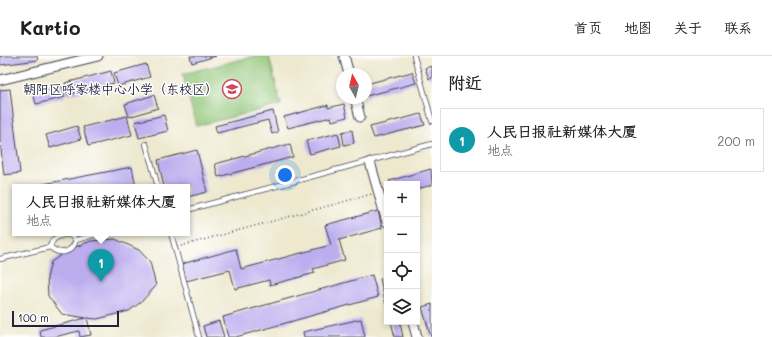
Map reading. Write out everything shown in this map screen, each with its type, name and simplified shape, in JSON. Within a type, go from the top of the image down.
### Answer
[{"type":"street","points":[[0,80],[98,56]]},
{"type":"street","points":[[344,56],[347,68]]},
{"type":"street","points":[[357,104],[360,117]]},
{"type":"street","points":[[370,162],[385,217]]},
{"type":"street","points":[[414,325],[418,337]]},
{"type":"lane","points":[[414,56],[432,121]]},
{"type":"lane","points":[[146,144],[157,184]]},
{"type":"lane","points":[[190,209],[370,162],[432,144]]},
{"type":"lane","points":[[50,246],[56,237],[70,236],[76,240],[90,236]]},
{"type":"lane","points":[[172,236],[199,337]]},
{"type":"lane","points":[[50,246],[54,251],[61,252],[74,246],[76,240]]},
{"type":"lane","points":[[0,259],[50,246]]},
{"type":"path","points":[[175,248],[378,193]]},
{"type":"green space","name":"朝阳区呼家楼中心小学（东校区）","points":[[254,56],[269,56],[281,105],[196,126],[183,74]]},
{"type":"building","points":[[0,56],[37,56],[38,60],[0,65]]},
{"type":"building","points":[[190,56],[216,56],[192,63]]},
{"type":"building","points":[[146,64],[150,77],[118,86],[114,73]]},
{"type":"building","points":[[432,66],[432,78],[429,79],[425,68]]},
{"type":"building","points":[[111,71],[114,83],[68,95],[65,83]]},
{"type":"building","points":[[412,72],[416,83],[372,94],[372,82]]},
{"type":"building","points":[[62,86],[65,97],[36,104],[33,93]]},
{"type":"building","points":[[10,89],[20,173],[4,175],[0,141],[0,90]]},
{"type":"building","points":[[154,95],[158,108],[129,117],[125,104]]},
{"type":"building","points":[[344,104],[347,117],[332,121],[331,117],[288,128],[284,117],[328,105],[328,108]]},
{"type":"building","points":[[273,111],[278,132],[272,134],[268,120],[217,133],[215,126]]},
{"type":"building","points":[[421,114],[425,125],[374,138],[370,127]]},
{"type":"building","points":[[164,115],[168,131],[139,138],[135,122]]},
{"type":"building","points":[[127,116],[132,135],[88,146],[83,127]]},
{"type":"building","points":[[77,126],[81,139],[50,148],[46,135]]},
{"type":"building","points":[[352,130],[354,143],[344,145],[342,132]]},
{"type":"building","points":[[338,133],[341,146],[310,154],[306,141]]},
{"type":"building","points":[[290,144],[293,157],[218,177],[215,164]]},
{"type":"building","points":[[197,150],[207,192],[190,196],[190,184],[163,184],[158,160]]},
{"type":"building","points":[[132,167],[135,184],[43,184]]},
{"type":"building","points":[[431,169],[432,185],[420,188],[420,181],[389,181]]},
{"type":"building","points":[[378,211],[382,228],[339,240],[345,260],[313,269],[315,273],[270,285],[269,280],[235,289],[230,270],[186,281],[182,264],[236,249],[241,269],[331,245],[325,225]]},
{"type":"building","points":[[115,239],[139,250],[150,262],[156,286],[141,302],[129,311],[97,319],[87,318],[91,335],[80,337],[79,331],[54,337],[41,337],[40,330],[86,318],[62,314],[48,296],[47,278],[51,262],[68,250],[91,241]]},
{"type":"building","points":[[372,275],[378,297],[236,337],[228,337],[223,317]]},
{"type":"building","points":[[384,278],[384,296],[380,279]]},
{"type":"building","points":[[432,304],[432,337],[431,337],[422,307]]},
{"type":"building","points":[[361,319],[365,337],[304,337],[303,332]]},
{"type":"building","points":[[219,321],[224,337],[206,337],[203,326]]},
{"type":"building","points":[[392,325],[401,325],[403,337],[395,337]]},
{"type":"place","name":"朝阳区呼家楼中心小学（东校区）","points":[[232,89]]},
{"type":"place","name":"人民日报社新媒体大厦","points":[[101,282]]}]
